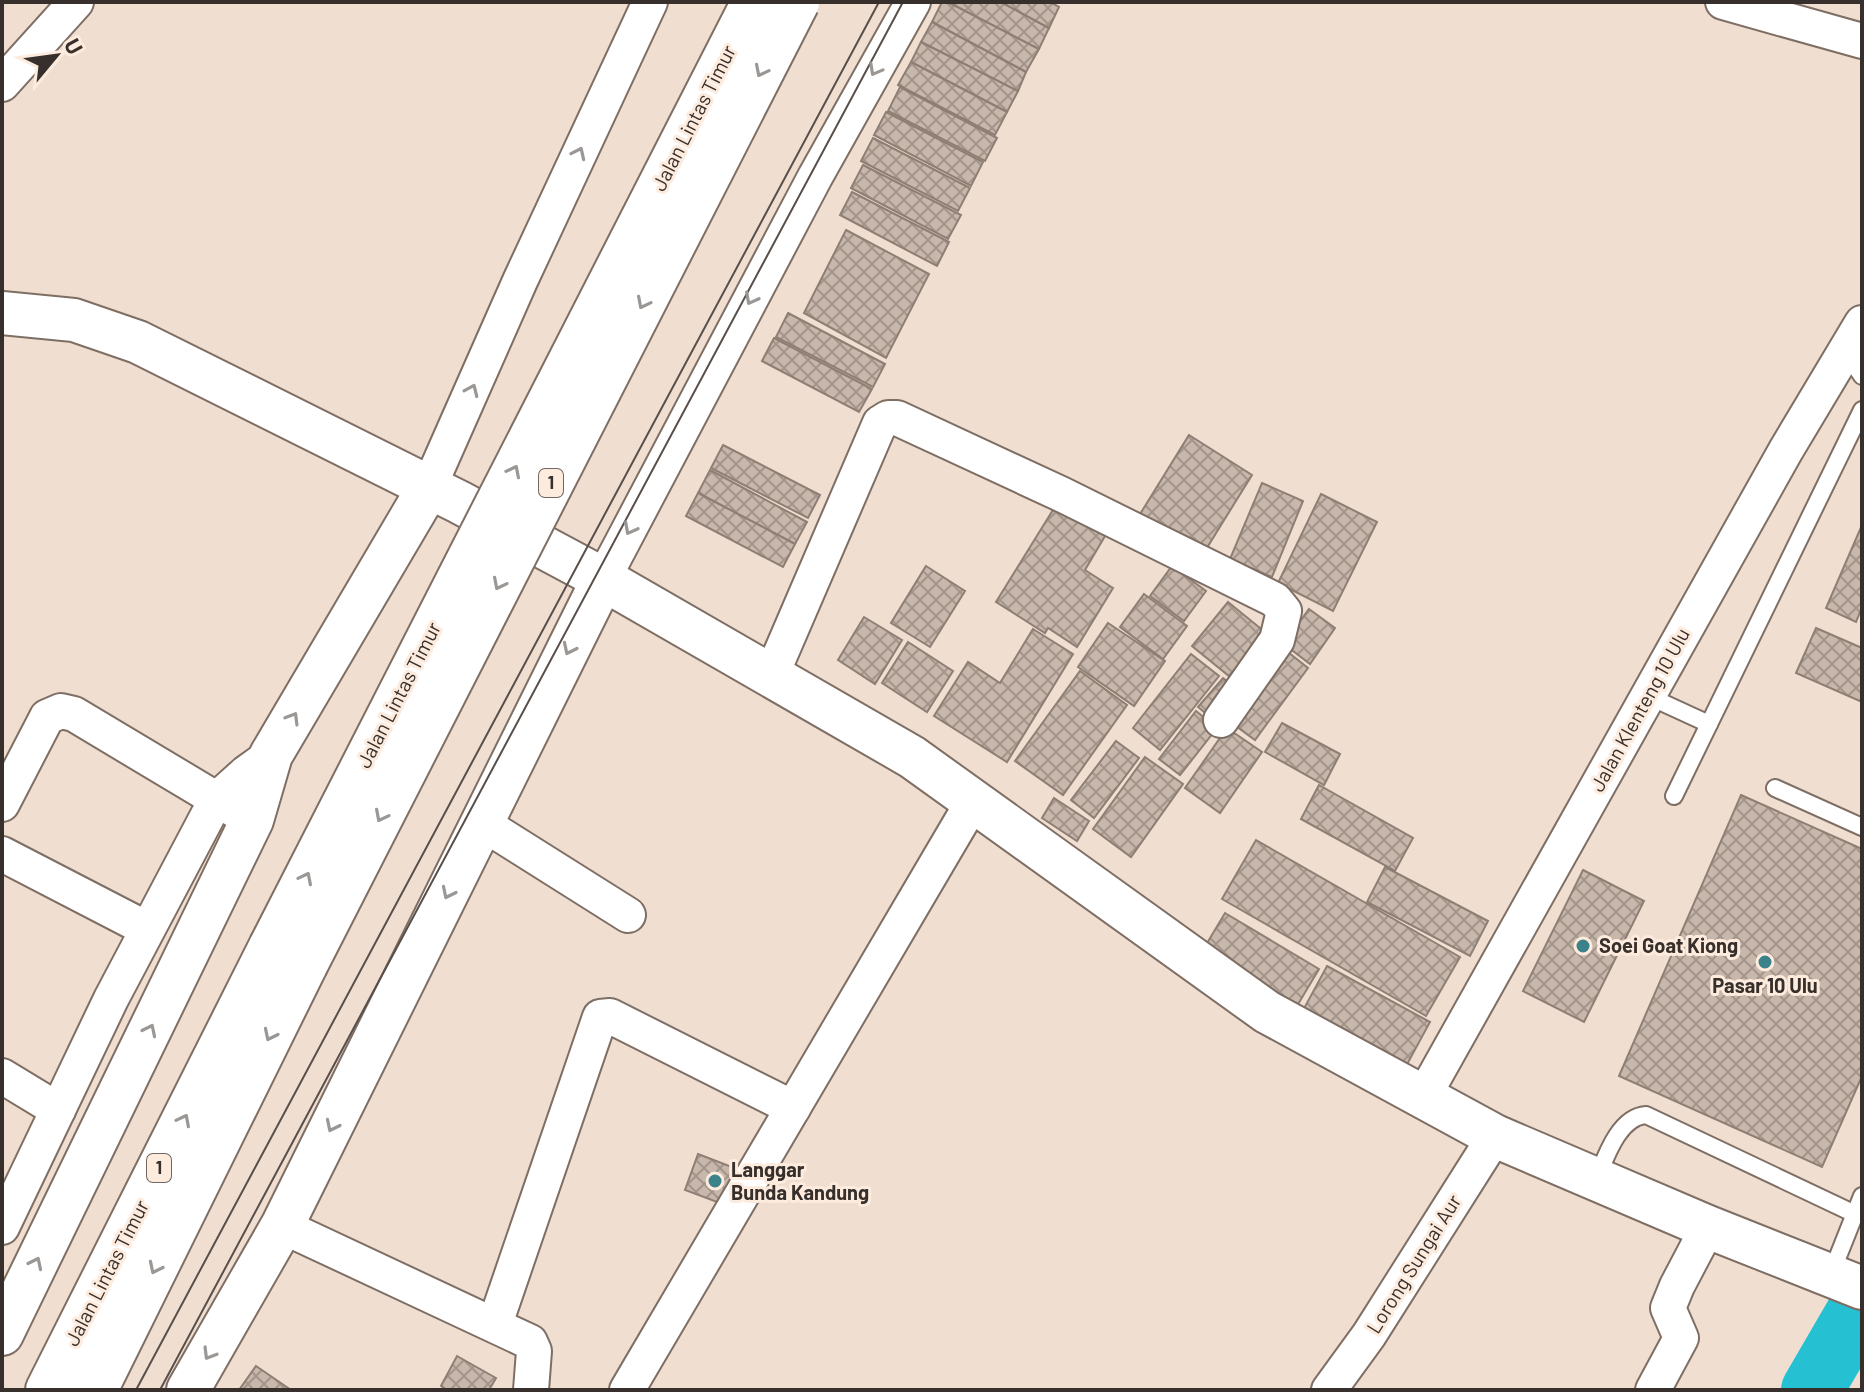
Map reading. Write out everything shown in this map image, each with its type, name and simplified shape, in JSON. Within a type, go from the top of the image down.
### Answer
[{"type":"highway","name":"Jalan Lintas Timur","points":[[95,1390],[288,956],[754,2]]},
{"type":"highway","name":"Jalan Lintas Timur","points":[[48,1390],[288,956],[797,2]]},
{"type":"street","points":[[2,84],[76,2]]},
{"type":"street","points":[[2,1227],[147,929],[271,755],[429,487],[520,281],[650,2]]},
{"type":"street","points":[[188,1390],[282,1226],[603,579],[815,177],[913,2]]},
{"type":"street","points":[[1723,2],[1862,41]]},
{"type":"street","points":[[2,313],[74,320],[138,342],[429,487],[603,579],[912,757],[1267,1012],[1422,1099],[1495,1136],[1708,1227],[1852,1278]]},
{"type":"street","name":"Jalan Klenteng 10 Ulu","points":[[1422,1099],[1778,464],[1852,366],[1862,323]]},
{"type":"street","points":[[771,676],[880,423],[888,418],[897,418],[1063,495],[1275,600],[1284,611],[1277,640],[1221,720]]},
{"type":"street","points":[[2,804],[47,717],[61,711],[74,714],[234,810]]},
{"type":"street","points":[[627,1390],[974,800]]},
{"type":"street","points":[[2,1334],[234,810]]},
{"type":"street","points":[[482,823],[628,915]]},
{"type":"street","points":[[2,854],[147,929]]},
{"type":"street","points":[[495,1324],[600,1017],[610,1016],[793,1108]]},
{"type":"street","points":[[2,1076],[58,1110]]},
{"type":"street","name":"Lorong Sungai Aur","points":[[1329,1390],[1369,1335],[1495,1136]]},
{"type":"street","points":[[282,1226],[530,1342],[533,1347],[531,1390]]},
{"type":"street","points":[[1653,1390],[1681,1338],[1668,1308],[1708,1227]]},
{"type":"lane","points":[[1674,796],[1862,410]]},
{"type":"lane","points":[[1648,696],[1709,724]]},
{"type":"lane","points":[[1775,788],[1862,827]]},
{"type":"lane","points":[[1596,1179],[1607,1154],[1628,1121],[1635,1116],[1646,1115],[1855,1214]]},
{"type":"lane","points":[[1852,1278],[1855,1214],[1862,1196]]},
{"type":"building","points":[[942,2],[948,2],[1039,49],[1026,72],[932,22]]},
{"type":"building","points":[[948,2],[1001,2],[1049,28],[1039,49]]},
{"type":"building","points":[[1001,2],[1050,2],[1059,7],[1049,28]]},
{"type":"building","points":[[932,22],[1026,72],[1018,91],[921,42]]},
{"type":"building","points":[[921,42],[1018,91],[1007,112],[911,62]]},
{"type":"building","points":[[911,62],[1007,112],[995,135],[898,85]]},
{"type":"building","points":[[900,87],[997,138],[985,161],[888,111]]},
{"type":"building","points":[[886,112],[983,162],[971,186],[874,135]]},
{"type":"building","points":[[873,138],[970,188],[958,211],[861,161]]},
{"type":"building","points":[[863,165],[961,215],[948,239],[851,188]]},
{"type":"building","points":[[852,192],[949,242],[937,266],[840,215]]},
{"type":"building","points":[[846,230],[929,274],[886,358],[804,313]]},
{"type":"building","points":[[788,313],[885,364],[873,387],[776,337]]},
{"type":"building","points":[[774,338],[872,389],[859,412],[762,361]]},
{"type":"building","points":[[1189,435],[1252,475],[1200,559],[1137,519]]},
{"type":"building","points":[[723,445],[820,495],[808,518],[711,468]]},
{"type":"building","points":[[710,470],[807,522],[795,544],[698,493]]},
{"type":"building","points":[[1262,483],[1303,501],[1272,577],[1230,559]]},
{"type":"building","points":[[698,493],[795,544],[783,567],[686,516]]},
{"type":"building","points":[[1321,494],[1377,522],[1333,611],[1278,583]]},
{"type":"building","points":[[1056,505],[1105,536],[1085,570],[1113,588],[1077,647],[1048,628],[1045,633],[996,602]]},
{"type":"building","points":[[1862,525],[1862,607],[1856,622],[1826,608]]},
{"type":"building","points":[[926,566],[965,591],[930,647],[891,623]]},
{"type":"building","points":[[1172,566],[1206,591],[1184,621],[1150,596]]},
{"type":"building","points":[[1144,594],[1187,626],[1163,659],[1120,627]]},
{"type":"building","points":[[1228,602],[1276,641],[1240,685],[1192,646]]},
{"type":"building","points":[[1309,609],[1335,628],[1310,664],[1284,644]]},
{"type":"building","points":[[864,617],[902,640],[875,684],[838,660]]},
{"type":"building","points":[[1108,623],[1165,661],[1134,706],[1078,667]]},
{"type":"building","points":[[1816,628],[1862,648],[1862,702],[1796,673]]},
{"type":"building","points":[[1033,629],[1073,654],[1007,762],[934,716],[968,662],[1000,683]]},
{"type":"building","points":[[908,642],[953,671],[927,712],[882,683]]},
{"type":"building","points":[[1279,645],[1308,668],[1255,740],[1225,718]]},
{"type":"building","points":[[1191,654],[1219,676],[1160,750],[1133,728]]},
{"type":"building","points":[[1080,671],[1127,705],[1063,795],[1015,761]]},
{"type":"building","points":[[1223,678],[1241,692],[1216,722],[1198,707]]},
{"type":"building","points":[[1196,711],[1217,728],[1180,775],[1159,759]]},
{"type":"building","points":[[1282,723],[1340,754],[1324,785],[1265,752]]},
{"type":"building","points":[[1227,728],[1262,752],[1220,813],[1185,788]]},
{"type":"building","points":[[1116,741],[1139,758],[1094,818],[1071,800]]},
{"type":"building","points":[[1145,757],[1183,784],[1131,857],[1093,829]]},
{"type":"building","points":[[1319,785],[1413,838],[1395,871],[1301,819]]},
{"type":"building","name":"Pasar 10 Ulu","points":[[1741,795],[1862,849],[1862,1076],[1822,1167],[1619,1076]]},
{"type":"building","points":[[1054,798],[1089,821],[1077,841],[1042,818]]},
{"type":"building","points":[[1256,840],[1460,957],[1426,1016],[1222,899]]},
{"type":"building","points":[[1385,867],[1488,921],[1470,956],[1367,902]]},
{"type":"building","name":"Soei Goat Kiong","points":[[1583,870],[1644,901],[1584,1022],[1523,991]]},
{"type":"building","points":[[1225,913],[1319,969],[1294,1011],[1200,955]]},
{"type":"building","points":[[1327,966],[1430,1022],[1404,1070],[1301,1014]]},
{"type":"building","name":"Langgar Bunda Kandung","points":[[698,1154],[745,1172],[733,1208],[685,1190]]},
{"type":"building","points":[[457,1356],[496,1378],[489,1390],[447,1390],[441,1386]]},
{"type":"building","points":[[256,1366],[291,1390],[239,1390]]},
{"type":"waterway","points":[[1812,1390],[1862,1304]]},
{"type":"tram line","points":[[136,1390],[879,2]]},
{"type":"tram line","points":[[160,1390],[903,2]]},
{"type":"place","name":"Soei Goat Kiong","points":[[1583,946]]},
{"type":"place","name":"Pasar 10 Ulu","points":[[1765,962]]},
{"type":"place","name":"Langgar Bunda Kandung","points":[[715,1181]]}]
